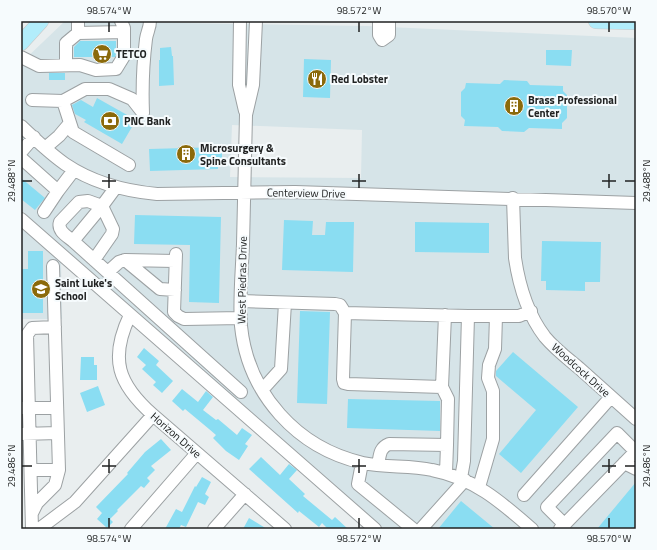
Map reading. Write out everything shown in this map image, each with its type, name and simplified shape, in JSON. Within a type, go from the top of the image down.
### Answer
[{"type":"main road","points":[[21,43],[42,21]]},
{"type":"main road","points":[[596,21],[636,22]]},
{"type":"street","points":[[32,100],[63,101],[85,90],[109,89],[132,99],[143,113],[143,82],[146,36],[150,28],[150,21]]},
{"type":"street","name":"West Piedras Drive","points":[[240,21],[239,85],[246,115]]},
{"type":"street","name":"West Piedras Drive","points":[[256,21],[253,85],[246,115],[241,318],[244,343],[248,359],[253,373],[262,390],[270,403],[281,416],[304,436],[333,453],[362,463],[422,468],[446,473],[463,479],[479,486],[506,506],[532,529]]},
{"type":"street","points":[[379,21],[379,35],[382,40],[389,36],[389,21]]},
{"type":"street","points":[[21,57],[39,66],[80,65],[96,70],[116,70],[124,56],[123,27],[78,27],[66,43],[66,65]]},
{"type":"street","points":[[63,101],[73,132],[129,165]]},
{"type":"street","points":[[45,148],[59,136],[70,123]]},
{"type":"street","name":"Centerview Drive","points":[[21,126],[64,164],[74,170],[98,181],[116,187],[140,192],[157,194],[244,192],[387,194],[636,203]]},
{"type":"street","points":[[21,152],[34,137]]},
{"type":"street","points":[[21,158],[58,191]]},
{"type":"street","points":[[44,212],[74,170]]},
{"type":"street","points":[[73,241],[116,187]]},
{"type":"street","name":"Woodcock Drive","points":[[513,198],[515,258],[522,290],[530,311],[545,337],[559,352],[636,419]]},
{"type":"street","points":[[94,260],[112,234],[113,229],[102,206],[88,201],[79,202],[60,222],[58,226],[60,229],[94,260],[241,392]]},
{"type":"street","points":[[21,220],[375,529]]},
{"type":"street","points":[[108,272],[119,262],[125,260],[176,257],[174,312],[178,316],[184,318],[241,318]]},
{"type":"street","points":[[125,260],[160,288],[175,290]]},
{"type":"street","points":[[32,513],[37,503],[55,485],[59,470],[53,266]]},
{"type":"street","points":[[241,301],[340,305],[345,312],[344,383],[442,386]]},
{"type":"street","points":[[262,390],[281,369],[285,303]]},
{"type":"street","points":[[345,312],[519,316],[530,311]]},
{"type":"street","name":"Horizon Drive","points":[[130,315],[123,330],[119,344],[120,366],[124,380],[130,392],[138,402],[285,529]]},
{"type":"street","points":[[445,315],[442,386],[448,399],[446,473]]},
{"type":"street","points":[[167,325],[178,316]]},
{"type":"street","points":[[421,529],[463,479],[468,316]]},
{"type":"street","points":[[479,486],[493,439],[493,391],[488,378],[489,365],[495,349],[496,316]]},
{"type":"street","points":[[32,529],[31,470],[26,434],[27,335],[32,328],[55,327]]},
{"type":"street","points":[[524,495],[611,397]]},
{"type":"street","points":[[26,408],[57,408]]},
{"type":"street","points":[[39,529],[75,502],[153,415]]},
{"type":"street","points":[[26,434],[58,433]]},
{"type":"street","points":[[617,433],[636,451],[624,463],[562,527],[547,507],[617,433]]},
{"type":"street","points":[[378,465],[381,450],[384,446],[389,444],[447,445]]},
{"type":"street","points":[[131,529],[197,453]]},
{"type":"street","points":[[362,463],[358,484],[413,529]]},
{"type":"street","points":[[624,463],[636,469]]},
{"type":"street","points":[[31,470],[59,470]]},
{"type":"street","points":[[214,529],[245,494]]},
{"type":"shaded area","points":[[65,21],[366,26],[636,38],[636,529],[384,529],[21,210],[21,63]],"holes":[[[232,125],[362,130],[361,178],[230,177]]]},
{"type":"shaded area","name":"Saint Luke's School","points":[[21,226],[61,260],[62,319],[21,319]]},
{"type":"building","points":[[80,41],[116,41],[115,57],[108,57],[108,62],[96,62],[96,57],[74,57],[74,47]]},
{"type":"building","points":[[171,47],[173,56],[174,85],[159,86],[160,48]]},
{"type":"building","points":[[546,50],[572,50],[571,66],[546,65]]},
{"type":"building","name":"Red Lobster","points":[[304,59],[331,60],[330,98],[303,97]]},
{"type":"building","points":[[49,73],[65,73],[65,80],[49,80]]},
{"type":"building","name":"Brass Professional Center","points":[[504,80],[527,81],[530,85],[563,86],[563,91],[567,95],[567,118],[562,123],[562,129],[529,128],[524,132],[502,131],[498,127],[464,126],[465,120],[461,116],[461,92],[465,88],[466,83],[500,84]]},
{"type":"building","name":"PNC Bank","points":[[97,98],[136,120],[122,144],[84,122],[86,120],[75,114],[72,105],[81,100],[93,107]]},
{"type":"building","name":"Microsurgery & Spine Consultants","points":[[222,147],[222,159],[218,160],[218,169],[150,171],[149,149]]},
{"type":"building","points":[[21,178],[45,198],[35,210],[21,199]]},
{"type":"building","points":[[135,215],[221,217],[219,303],[189,302],[190,245],[134,244]]},
{"type":"building","points":[[284,220],[313,221],[312,235],[325,235],[326,222],[354,222],[353,272],[282,270]]},
{"type":"building","points":[[415,222],[489,223],[489,253],[415,252]]},
{"type":"building","points":[[542,241],[601,242],[600,282],[585,282],[585,291],[546,290],[546,281],[541,281]]},
{"type":"building","points":[[28,251],[43,251],[43,313],[21,313],[21,269],[28,269]]},
{"type":"building","points":[[300,311],[330,312],[327,404],[297,403]]},
{"type":"building","points":[[144,348],[159,361],[156,365],[173,381],[162,393],[153,385],[156,382],[142,369],[146,365],[137,357]]},
{"type":"building","points":[[513,352],[578,407],[521,473],[499,454],[536,410],[496,376],[496,371]]},
{"type":"building","points":[[81,357],[94,357],[94,365],[97,365],[97,380],[80,380]]},
{"type":"building","points":[[98,386],[105,405],[87,412],[80,393]]},
{"type":"building","points":[[182,389],[198,402],[206,391],[213,397],[203,410],[216,420],[218,419],[237,435],[242,428],[252,435],[245,444],[248,446],[239,460],[226,451],[213,438],[216,435],[185,409],[183,411],[172,401]]},
{"type":"building","points":[[348,399],[440,401],[440,431],[347,428]]},
{"type":"building","points":[[161,439],[171,450],[151,466],[155,470],[147,478],[150,481],[144,488],[141,486],[117,510],[118,511],[110,519],[113,522],[107,528],[97,519],[102,513],[96,507],[128,474],[127,473],[145,452]]},
{"type":"building","points":[[261,457],[280,475],[289,464],[297,470],[289,479],[305,494],[303,496],[332,520],[335,517],[348,529],[328,529],[322,523],[319,527],[299,511],[298,513],[249,469]]},
{"type":"building","points":[[202,477],[211,482],[205,494],[209,497],[205,505],[198,502],[186,527],[181,525],[179,529],[165,529],[176,509],[182,512],[195,486],[196,487]]},
{"type":"building","points":[[636,482],[636,529],[597,529]]},
{"type":"building","points":[[461,501],[495,529],[438,529]]},
{"type":"building","points":[[249,518],[267,529],[243,529]]},
{"type":"place","name":"TETCO","points":[[102,54]]},
{"type":"place","name":"Red Lobster","points":[[317,79]]},
{"type":"place","name":"Brass Professional Center","points":[[514,106]]},
{"type":"place","name":"PNC Bank","points":[[110,121]]},
{"type":"place","name":"Microsurgery & Spine Consultants","points":[[186,154]]},
{"type":"place","name":"Saint Luke's School","points":[[41,289]]}]
